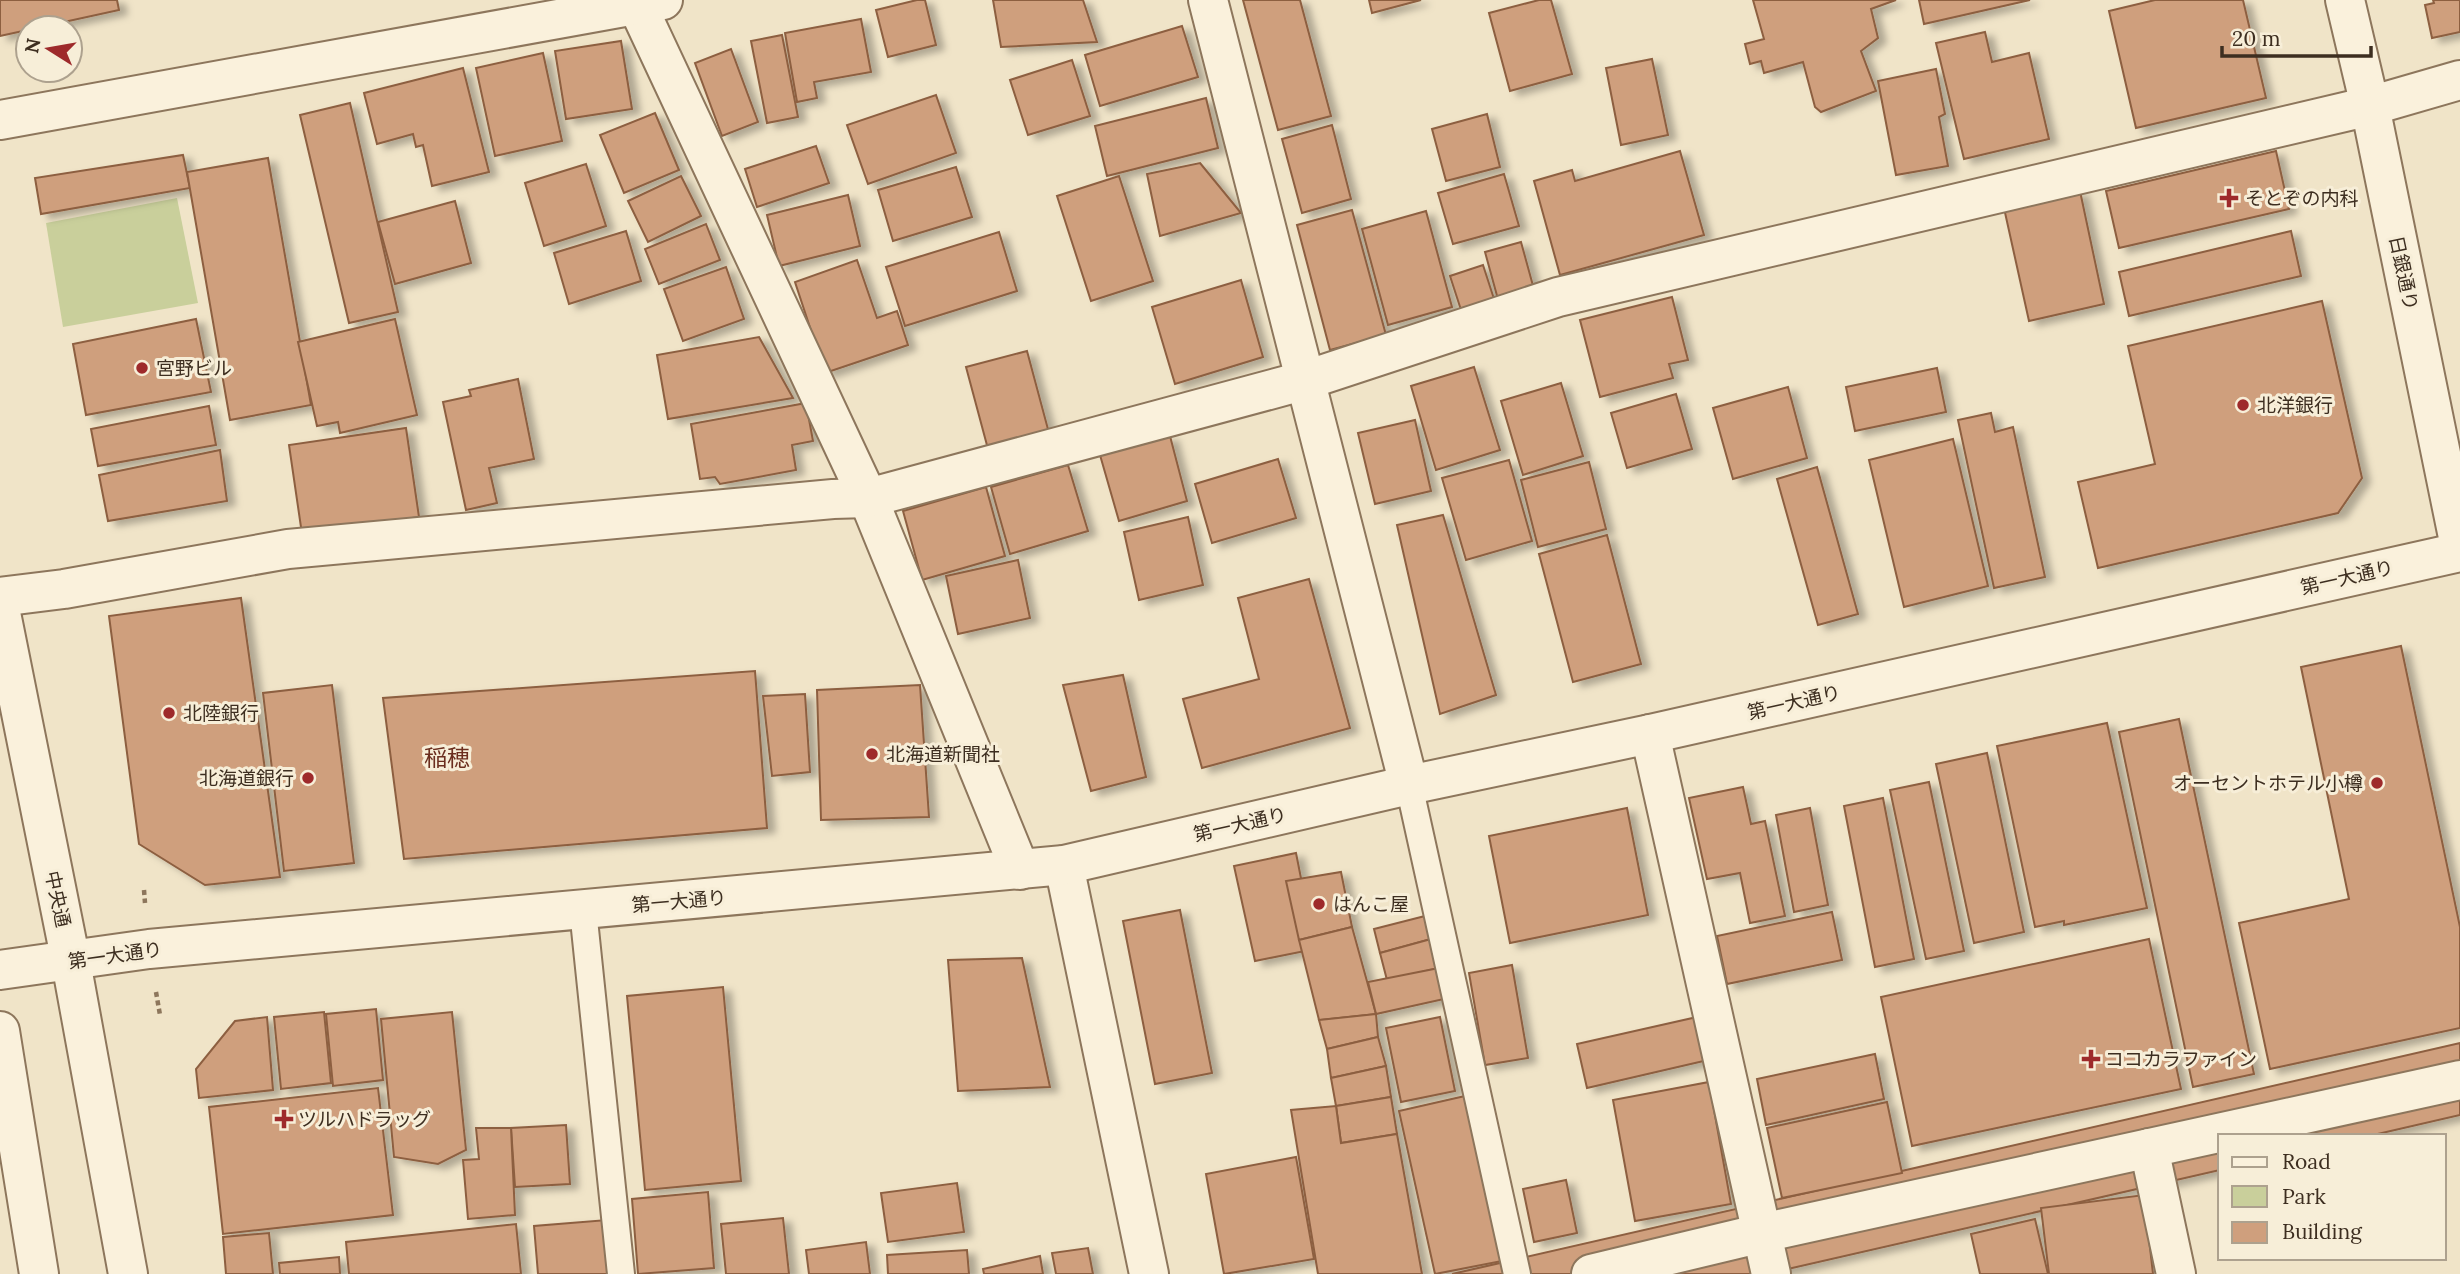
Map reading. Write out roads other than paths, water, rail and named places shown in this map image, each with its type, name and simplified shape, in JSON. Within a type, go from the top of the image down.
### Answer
[{"type":"street","points":[[1208,0],[1409,785]]},
{"type":"street","name":"日銀通り","points":[[2345,0],[2370,106],[2460,547]]},
{"type":"street","points":[[0,120],[650,2],[868,498],[1020,870]]},
{"type":"street","points":[[0,597],[64,589],[288,549],[868,498],[1306,380],[1558,297],[2370,106],[2460,80]]},
{"type":"street","name":"第一大通り","points":[[0,970],[163,948],[1064,865],[1409,785],[1650,734],[2460,552]]},
{"type":"street","name":"中央通","points":[[0,607],[71,962],[128,1274]]},
{"type":"street","points":[[1650,734],[1771,1274]]},
{"type":"street","points":[[1064,865],[1149,1274]]},
{"type":"street","points":[[0,1031],[39,1274]]},
{"type":"street","points":[[1591,1274],[1762,1233],[2460,1080]]},
{"type":"street","points":[[2149,1148],[2176,1274]]},
{"type":"lane","points":[[1409,785],[1517,1274]]},
{"type":"lane","points":[[583,910],[621,1274]]},
{"type":"place","name":"そとぞの内科","points":[[2229,198]]},
{"type":"place","name":"宮野ビル","points":[[142,368]]},
{"type":"place","name":"北洋銀行","points":[[2243,405]]},
{"type":"place","name":"北陸銀行","points":[[169,713]]},
{"type":"place","name":"北海道新聞社","points":[[872,754]]},
{"type":"place","name":"北海道銀行","points":[[308,778]]},
{"type":"place","name":"オーセントホテル小樽","points":[[2377,783]]},
{"type":"place","name":"はんこ屋","points":[[1319,904]]},
{"type":"place","name":"ココカラファイン","points":[[2091,1059]]},
{"type":"place","name":"ツルハドラッグ","points":[[284,1119]]},
{"type":"district","name":"稲穂","points":[[447,757]]}]
